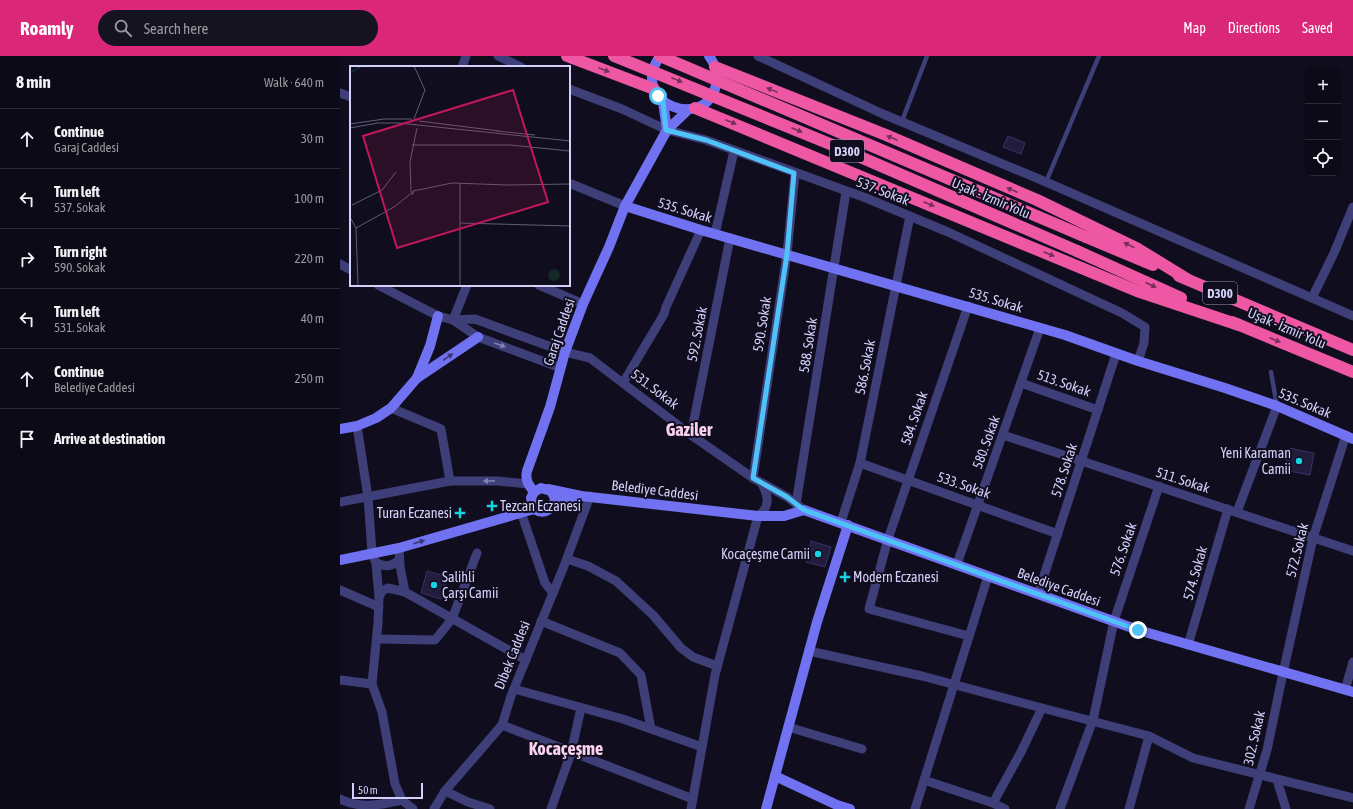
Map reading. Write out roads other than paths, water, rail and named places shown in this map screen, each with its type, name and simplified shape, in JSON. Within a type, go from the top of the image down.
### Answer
[{"type":"highway","points":[[567,56],[654,89]]},
{"type":"highway","name":"Uşak - İzmir Yolu","points":[[614,56],[828,143],[1077,251],[1239,325],[1353,372]]},
{"type":"highway","name":"Uşak - İzmir Yolu","points":[[660,56],[1353,350]]},
{"type":"highway","points":[[711,59],[1037,200],[1138,248],[1187,279]]},
{"type":"highway","points":[[692,108],[1137,291],[1239,325]]},
{"type":"street","points":[[462,66],[466,56]]},
{"type":"street","points":[[498,56],[519,66]]},
{"type":"street","name":"D300","points":[[654,89],[652,71],[660,56]]},
{"type":"street","points":[[758,56],[902,121],[1353,316]]},
{"type":"street","name":"Garaj Caddesi","points":[[531,488],[526,477],[527,471],[550,407],[565,352],[583,304],[610,247],[625,206],[666,130],[692,108],[707,99],[715,86],[717,77],[711,59]]},
{"type":"street","name":"537. Sokak","points":[[570,89],[622,109],[666,130],[706,140],[910,216],[948,232],[1128,316],[1145,327],[1144,343],[1138,361]]},
{"type":"street","points":[[654,89],[663,102],[666,130]]},
{"type":"street","points":[[340,93],[350,97]]},
{"type":"street","points":[[663,102],[680,109],[692,108]]},
{"type":"street","points":[[714,234],[734,151]]},
{"type":"street","name":"590. Sokak","points":[[753,478],[787,254],[794,173]]},
{"type":"street","points":[[570,183],[625,206]]},
{"type":"street","name":"588. Sokak","points":[[796,504],[846,192]]},
{"type":"street","name":"535. Sokak","points":[[625,206],[714,234],[1040,328],[1116,354],[1226,388],[1277,406],[1349,437]]},
{"type":"street","points":[[1312,298],[1334,253],[1353,207]]},
{"type":"street","name":"586. Sokak","points":[[845,523],[860,463],[910,216]]},
{"type":"street","points":[[623,383],[664,314],[701,230]]},
{"type":"street","name":"592. Sokak","points":[[691,435],[730,238]]},
{"type":"street","points":[[340,264],[350,269]]},
{"type":"street","points":[[380,286],[438,316],[454,320],[478,337],[561,368]]},
{"type":"street","points":[[454,320],[467,286]]},
{"type":"street","points":[[541,286],[583,304]]},
{"type":"street","name":"584. Sokak","points":[[968,306],[888,539],[869,609],[969,636]]},
{"type":"street","points":[[417,378],[430,346],[438,316]]},
{"type":"street","name":"531. Sokak","points":[[454,320],[475,319],[565,352],[590,358],[691,435],[762,484],[804,510]]},
{"type":"street","name":"580. Sokak","points":[[957,564],[1040,328]]},
{"type":"street","points":[[340,429],[357,426],[376,418],[391,408],[417,378],[478,337]]},
{"type":"street","name":"578. Sokak","points":[[1038,594],[1116,354]]},
{"type":"street","name":"513. Sokak","points":[[1021,384],[1098,410]]},
{"type":"street","name":"574. Sokak","points":[[1188,645],[1233,511],[1277,406]]},
{"type":"street","points":[[391,408],[441,429],[450,481]]},
{"type":"street","points":[[357,426],[368,497],[372,553],[376,563],[379,597],[377,639],[372,684],[382,712],[395,784],[402,800],[413,809]]},
{"type":"street","name":"511. Sokak","points":[[1003,435],[1353,551]]},
{"type":"street","name":"572. Sokak","points":[[1283,673],[1313,538],[1349,437]]},
{"type":"street","name":"533. Sokak","points":[[860,463],[978,504],[1058,534]]},
{"type":"street","points":[[340,502],[450,481],[498,480],[531,488],[548,489],[554,494],[554,504],[550,510],[544,512],[534,509],[521,512],[399,548],[340,560]]},
{"type":"street","points":[[691,809],[717,666],[758,516],[765,511],[768,502],[768,495],[762,484]]},
{"type":"street","name":"576. Sokak","points":[[1060,809],[1093,720],[1114,621],[1130,568],[1159,486]]},
{"type":"street","points":[[531,488],[531,498],[534,509]]},
{"type":"street","name":"Belediye Caddesi","points":[[548,489],[586,496],[758,516],[784,516],[804,510],[845,523],[1114,621],[1188,645],[1349,691]]},
{"type":"street","points":[[554,504],[586,496]]},
{"type":"street","name":"Dibek Caddesi","points":[[434,809],[445,791],[502,726],[514,689],[567,559],[586,496]]},
{"type":"street","points":[[521,512],[545,582],[553,593]]},
{"type":"street","points":[[766,809],[845,523]]},
{"type":"street","points":[[399,548],[399,560],[405,592]]},
{"type":"street","points":[[377,639],[435,640],[452,618],[477,553]]},
{"type":"street","points":[[567,559],[588,566],[616,581],[653,615],[681,648],[693,656],[717,666]]},
{"type":"street","points":[[376,563],[384,566],[390,566],[399,560]]},
{"type":"street","points":[[915,809],[988,576]]},
{"type":"street","points":[[379,597],[388,588],[405,592],[526,660]]},
{"type":"street","points":[[340,590],[378,607]]},
{"type":"street","points":[[541,621],[620,653],[641,675],[650,729]]},
{"type":"street","points":[[809,651],[866,662],[1093,720],[1149,736],[1193,758],[1259,776],[1353,798]]},
{"type":"street","points":[[1349,691],[1353,662]]},
{"type":"street","name":"302. Sokak","points":[[1249,809],[1268,750],[1283,673]]},
{"type":"street","points":[[340,680],[372,684]]},
{"type":"street","points":[[514,689],[650,729],[702,747]]},
{"type":"street","points":[[551,809],[571,753],[581,708]]},
{"type":"street","points":[[993,803],[1021,752],[1042,708]]},
{"type":"street","points":[[502,726],[693,799]]},
{"type":"street","points":[[788,727],[862,749]]},
{"type":"street","points":[[1128,809],[1149,736]]},
{"type":"street","points":[[775,776],[836,805],[850,809]]},
{"type":"street","points":[[924,780],[993,803],[1005,809]]},
{"type":"street","points":[[1277,780],[1286,809]]},
{"type":"street","points":[[445,791],[468,802],[490,809]]},
{"type":"street","points":[[340,800],[347,807],[363,808],[402,800]]},
{"type":"lane","points":[[902,121],[927,56]]},
{"type":"lane","points":[[1046,182],[1099,56]]},
{"type":"lane","points":[[1271,372],[1277,406]]},
{"type":"place","name":"Yeni Karaman Camii","points":[[1299,461]]},
{"type":"place","name":"Tezcan Eczanesi","points":[[492,506]]},
{"type":"place","name":"Turan Eczanesi","points":[[460,513]]},
{"type":"place","name":"Kocaçeşme Camii","points":[[818,554]]},
{"type":"place","name":"Modern Eczanesi","points":[[845,577]]},
{"type":"place","name":"Salihli Çarşı Camii","points":[[434,585]]},
{"type":"district","name":"Gaziler","points":[[689,429]]},
{"type":"district","name":"Kocaçeşme","points":[[566,748]]}]
